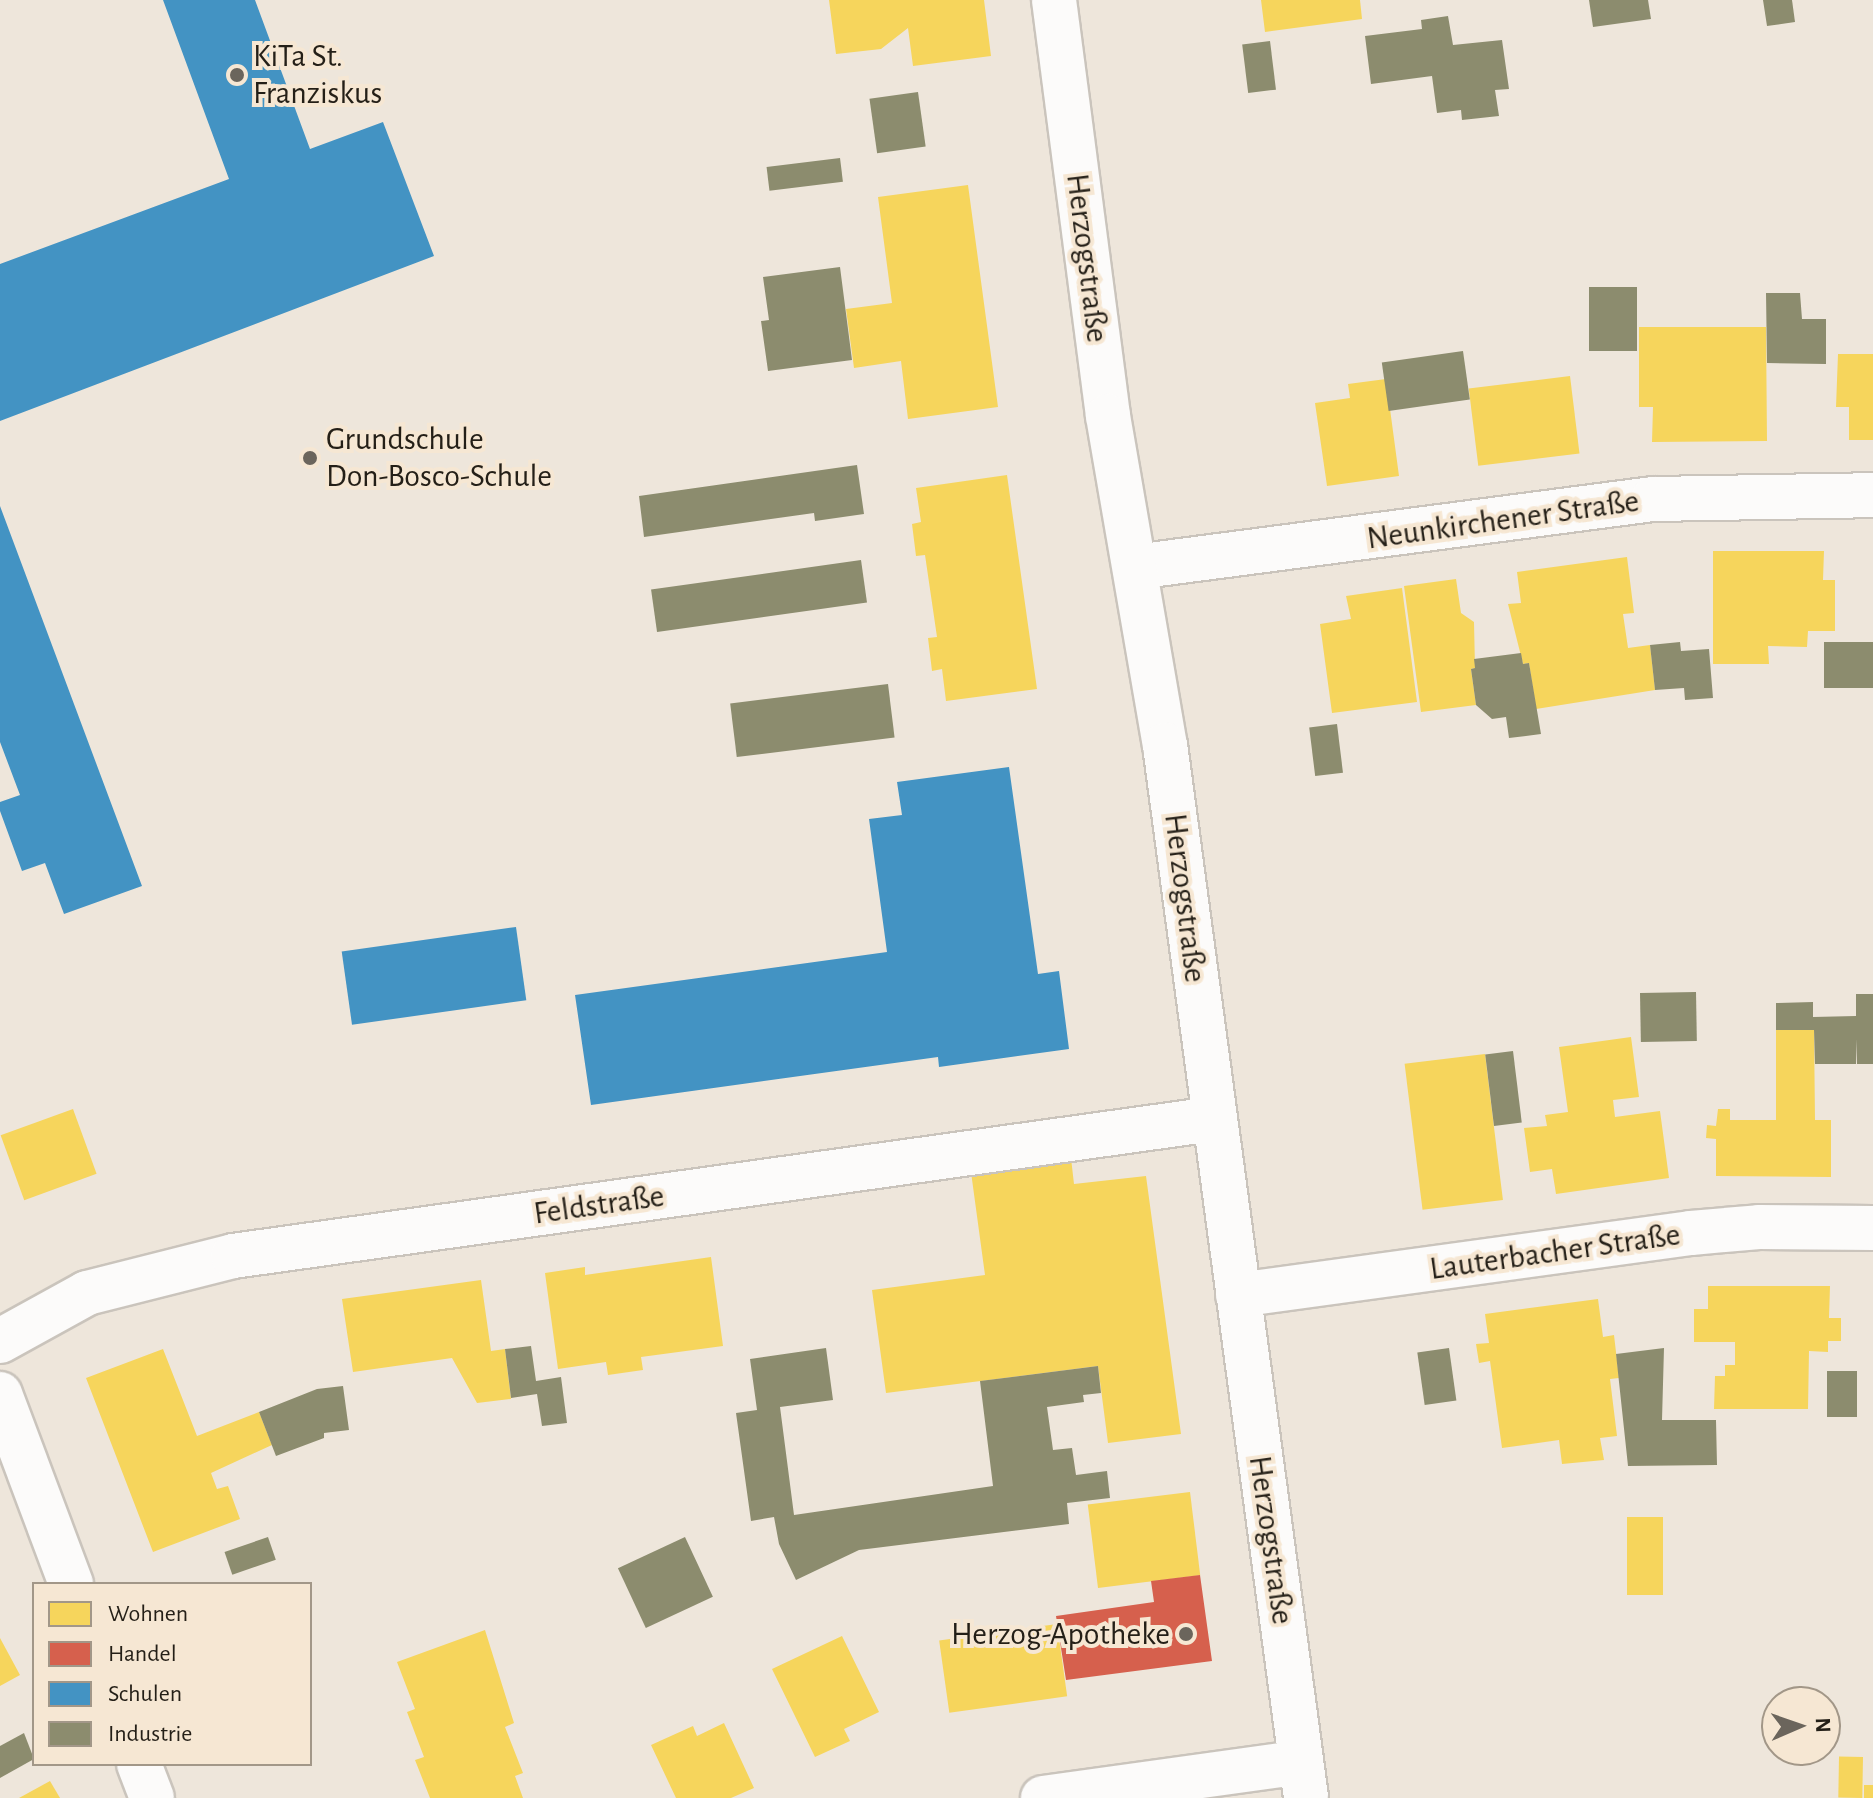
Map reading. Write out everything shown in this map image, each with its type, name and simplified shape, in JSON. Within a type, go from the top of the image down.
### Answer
[{"type":"street","name":"Herzogstraße","points":[[1054,0],[1108,416],[1165,745],[1304,1780]]},
{"type":"street","name":"Neunkirchener Straße","points":[[1135,567],[1653,499],[1873,495]]},
{"type":"street","name":"Feldstraße","points":[[0,1341],[87,1293],[233,1256],[1213,1119]]},
{"type":"street","name":"Lauterbacher Straße","points":[[1238,1295],[1691,1233],[1759,1227],[1873,1228]]},
{"type":"street","points":[[0,1394],[70,1582]]},
{"type":"street","points":[[140,1766],[152,1798]]},
{"type":"street","points":[[1043,1798],[1304,1780]]},
{"type":"building: Wohnen","points":[[829,0],[984,0],[991,56],[913,66],[908,28],[881,49],[836,54]]},
{"type":"building: Wohnen","points":[[1261,0],[1360,0],[1362,19],[1265,32]]},
{"type":"building: Wohnen","points":[[968,185],[998,407],[908,419],[901,361],[854,368],[846,309],[892,303],[878,197]]},
{"type":"building: Wohnen","points":[[1639,327],[1766,327],[1767,441],[1652,442],[1653,407],[1639,407]]},
{"type":"building: Wohnen","points":[[1838,354],[1873,354],[1873,440],[1849,440],[1849,407],[1836,407]]},
{"type":"building: Wohnen","points":[[1570,376],[1580,453],[1478,466],[1469,388]]},
{"type":"building: Wohnen","points":[[1386,379],[1399,476],[1327,486],[1315,403],[1350,398],[1348,384]]},
{"type":"building: Wohnen","points":[[1007,475],[1037,689],[946,701],[942,669],[932,671],[928,638],[937,637],[925,555],[916,556],[912,524],[921,522],[916,488]]},
{"type":"building: Wohnen","points":[[1713,551],[1824,551],[1823,580],[1835,580],[1835,631],[1808,631],[1807,647],[1768,646],[1769,664],[1713,664]]},
{"type":"building: Wohnen","points":[[1627,557],[1634,613],[1623,614],[1628,648],[1650,645],[1655,690],[1536,709],[1529,663],[1523,664],[1508,604],[1521,603],[1517,572]]},
{"type":"building: Wohnen","points":[[1456,579],[1461,613],[1474,622],[1475,668],[1471,669],[1476,705],[1421,712],[1404,586]]},
{"type":"building: Wohnen","points":[[1402,588],[1417,702],[1332,713],[1320,624],[1351,619],[1346,596]]},
{"type":"building: Wohnen","points":[[1776,1030],[1814,1030],[1815,1120],[1831,1120],[1831,1177],[1716,1176],[1716,1139],[1706,1138],[1707,1125],[1716,1126],[1718,1109],[1730,1109],[1730,1120],[1776,1120]]},
{"type":"building: Wohnen","points":[[1631,1037],[1639,1097],[1613,1100],[1615,1117],[1660,1111],[1669,1178],[1556,1194],[1552,1169],[1530,1172],[1524,1128],[1547,1126],[1545,1115],[1568,1112],[1559,1047]]},
{"type":"building: Wohnen","points":[[1485,1054],[1503,1200],[1423,1210],[1405,1064]]},
{"type":"building: Wohnen","points":[[73,1109],[97,1174],[24,1200],[1,1135]]},
{"type":"building: Wohnen","points":[[1071,1158],[1074,1184],[1146,1176],[1181,1434],[1108,1443],[1098,1366],[886,1393],[872,1290],[985,1275],[971,1172]]},
{"type":"building: Wohnen","points":[[711,1257],[723,1346],[641,1357],[643,1370],[608,1375],[606,1362],[558,1369],[545,1273],[585,1267],[585,1275]]},
{"type":"building: Wohnen","points":[[481,1280],[491,1351],[505,1349],[511,1399],[477,1403],[452,1358],[353,1372],[342,1299]]},
{"type":"building: Wohnen","points":[[1708,1286],[1830,1286],[1829,1318],[1841,1318],[1841,1341],[1828,1341],[1828,1352],[1809,1351],[1808,1409],[1714,1409],[1715,1376],[1725,1376],[1725,1365],[1735,1365],[1735,1342],[1694,1342],[1694,1309],[1708,1309]]},
{"type":"building: Wohnen","points":[[1598,1299],[1603,1337],[1614,1335],[1619,1378],[1610,1379],[1617,1436],[1600,1438],[1604,1460],[1562,1464],[1559,1440],[1502,1448],[1490,1361],[1479,1363],[1476,1344],[1489,1343],[1485,1314]]},
{"type":"building: Wohnen","points":[[163,1349],[197,1436],[259,1412],[272,1445],[211,1473],[217,1489],[228,1486],[240,1519],[153,1552],[86,1378]]},
{"type":"building: Wohnen","points":[[1190,1492],[1200,1575],[1098,1588],[1088,1505]]},
{"type":"building: Wohnen","points":[[1627,1517],[1663,1517],[1663,1595],[1627,1595]]},
{"type":"building: Wohnen","points":[[1057,1624],[1067,1696],[949,1713],[939,1641]]},
{"type":"building: Wohnen","points":[[485,1630],[514,1723],[505,1727],[523,1773],[515,1776],[523,1798],[430,1798],[415,1760],[424,1757],[407,1712],[415,1709],[397,1662]]},
{"type":"building: Wohnen","points":[[842,1636],[879,1712],[844,1729],[850,1741],[815,1757],[772,1669]]},
{"type":"building: Wohnen","points":[[0,1638],[20,1675],[0,1686]]},
{"type":"building: Wohnen","points":[[724,1723],[754,1788],[731,1798],[676,1798],[651,1745],[693,1726],[697,1736]]},
{"type":"building: Wohnen","points":[[1841,1757],[1863,1757],[1862,1798],[1838,1798]]},
{"type":"building: Wohnen","points":[[50,1781],[60,1798],[19,1798]]},
{"type":"building: Wohnen","points":[[1864,1785],[1873,1785],[1873,1798],[1864,1798]]},
{"type":"building: Handel","points":[[1200,1575],[1212,1661],[1066,1680],[1056,1616],[1154,1602],[1151,1581]]},
{"type":"building: Schulen","points":[[163,0],[255,0],[310,149],[383,122],[434,256],[0,421],[0,264],[229,179]]},
{"type":"building: Schulen","points":[[0,506],[142,886],[64,914],[45,863],[22,871],[0,811],[0,802],[20,795],[0,742]]},
{"type":"building: Schulen","points":[[1009,767],[1038,974],[1059,971],[1069,1049],[939,1067],[938,1057],[591,1105],[575,995],[887,952],[869,819],[902,815],[897,782]]},
{"type":"building: Schulen","points":[[516,927],[526,1000],[352,1025],[342,951]]},
{"type":"building: Industrie","points":[[1589,0],[1648,0],[1651,19],[1593,27]]},
{"type":"building: Industrie","points":[[1763,0],[1792,0],[1795,22],[1767,26]]},
{"type":"building: Industrie","points":[[1448,16],[1453,45],[1502,40],[1509,89],[1495,90],[1499,116],[1462,120],[1461,110],[1437,113],[1432,76],[1371,84],[1365,36],[1422,29],[1421,20]]},
{"type":"building: Industrie","points":[[1270,41],[1276,90],[1248,93],[1242,44]]},
{"type":"building: Industrie","points":[[918,92],[926,146],[877,153],[869,99]]},
{"type":"building: Industrie","points":[[840,158],[843,182],[769,191],[767,167]]},
{"type":"building: Industrie","points":[[840,267],[852,360],[768,371],[761,321],[769,320],[763,277]]},
{"type":"building: Industrie","points":[[1589,287],[1637,287],[1637,351],[1589,351]]},
{"type":"building: Industrie","points":[[1766,293],[1800,293],[1802,319],[1826,319],[1826,364],[1767,363]]},
{"type":"building: Industrie","points":[[1463,351],[1470,400],[1389,411],[1382,362]]},
{"type":"building: Industrie","points":[[857,465],[864,514],[815,521],[814,513],[644,537],[639,496]]},
{"type":"building: Industrie","points":[[861,560],[867,603],[657,632],[651,590]]},
{"type":"building: Industrie","points":[[1680,642],[1681,651],[1709,649],[1713,698],[1685,700],[1684,688],[1655,690],[1650,645]]},
{"type":"building: Industrie","points":[[1824,642],[1873,642],[1873,688],[1824,688]]},
{"type":"building: Industrie","points":[[1521,653],[1523,664],[1529,663],[1541,734],[1509,738],[1506,717],[1492,719],[1476,705],[1471,669],[1475,668],[1474,659]]},
{"type":"building: Industrie","points":[[888,684],[895,738],[737,757],[730,703]]},
{"type":"building: Industrie","points":[[1337,724],[1343,773],[1315,776],[1309,727]]},
{"type":"building: Industrie","points":[[1696,992],[1697,1041],[1641,1042],[1640,993]]},
{"type":"building: Industrie","points":[[1856,994],[1873,994],[1873,1064],[1857,1064],[1857,1039],[1856,1064],[1815,1064],[1814,1030],[1776,1030],[1776,1003],[1813,1002],[1813,1017],[1856,1016]]},
{"type":"building: Industrie","points":[[1513,1051],[1522,1122],[1494,1126],[1485,1054]]},
{"type":"building: Industrie","points":[[531,1346],[536,1381],[561,1377],[567,1423],[542,1426],[537,1394],[511,1398],[505,1349]]},
{"type":"building: Industrie","points":[[826,1348],[833,1400],[780,1407],[794,1515],[993,1486],[980,1381],[1098,1366],[1101,1393],[1083,1395],[1084,1402],[1047,1407],[1053,1450],[1072,1448],[1076,1475],[1107,1471],[1110,1498],[1067,1503],[1069,1524],[859,1550],[796,1580],[779,1544],[774,1517],[751,1521],[736,1413],[757,1410],[750,1359]]},
{"type":"building: Industrie","points":[[1449,1348],[1456,1400],[1425,1405],[1417,1352]]},
{"type":"building: Industrie","points":[[1664,1348],[1662,1420],[1716,1420],[1717,1465],[1628,1466],[1616,1354]]},
{"type":"building: Industrie","points":[[1827,1371],[1857,1371],[1857,1417],[1827,1417]]},
{"type":"building: Industrie","points":[[343,1386],[349,1430],[324,1433],[324,1438],[276,1456],[259,1412],[317,1389]]},
{"type":"building: Industrie","points":[[268,1537],[276,1560],[232,1575],[225,1552]]},
{"type":"building: Industrie","points":[[685,1537],[713,1597],[646,1628],[618,1568]]},
{"type":"building: Industrie","points":[[24,1733],[32,1760],[0,1778],[0,1746]]},
{"type":"place","name":"KiTa St. Franziskus","points":[[237,75]]},
{"type":"place","name":"Grundschule Don-Bosco-Schule","points":[[310,458]]},
{"type":"place","name":"Herzog-Apotheke","points":[[1186,1634]]}]
